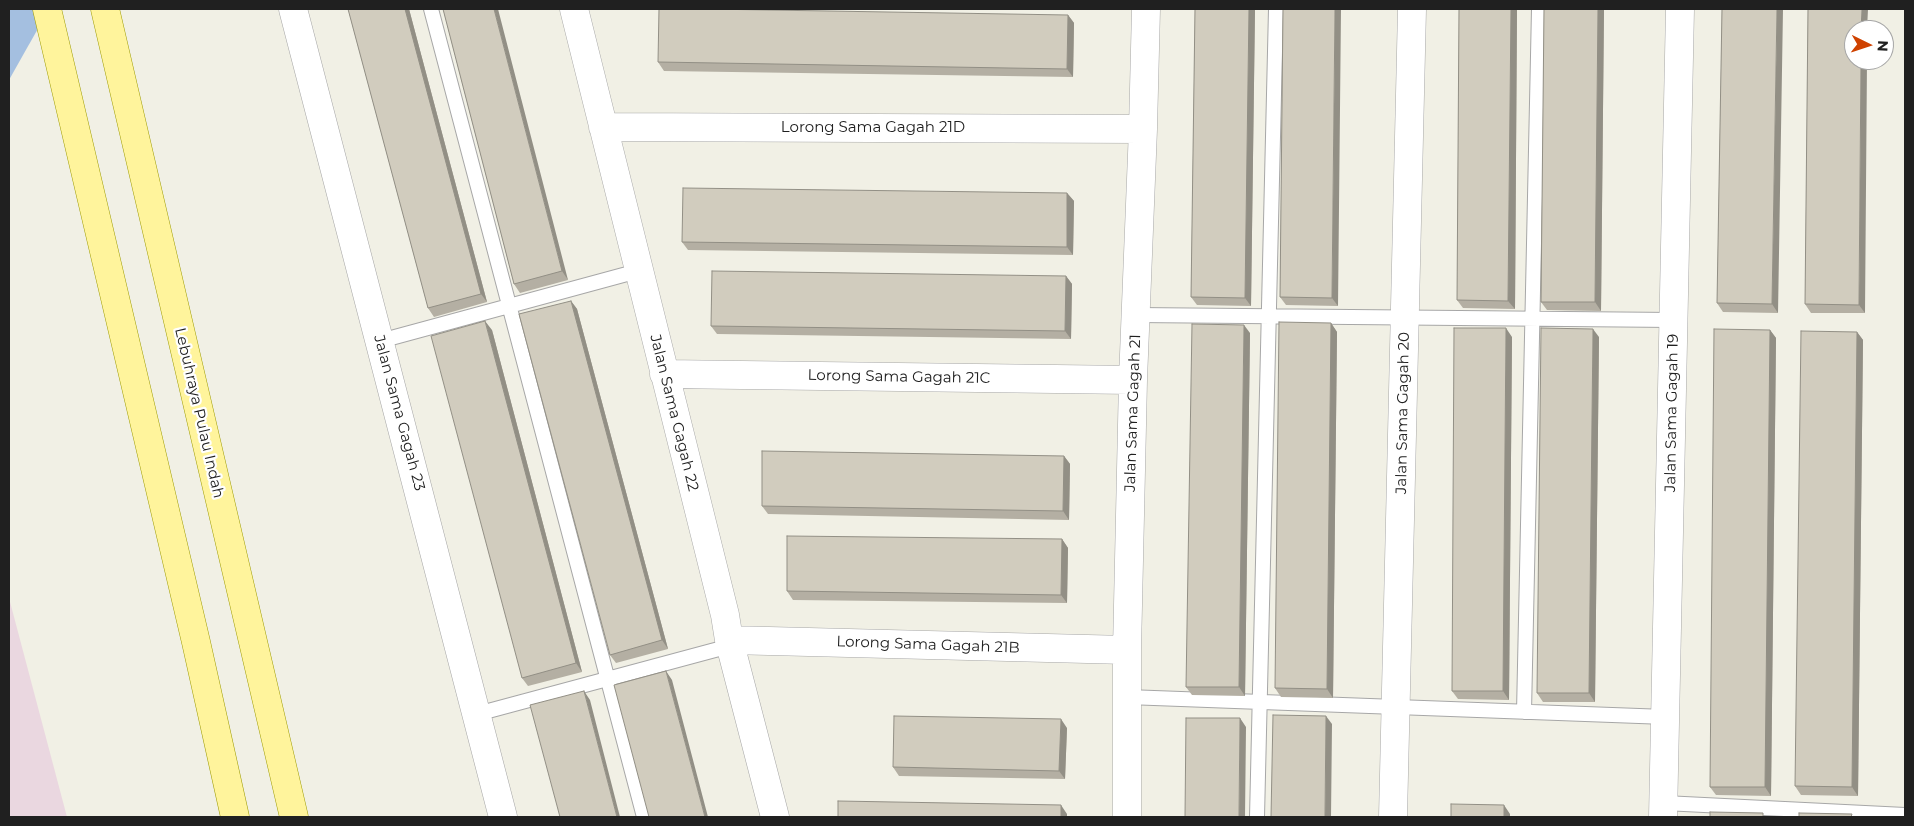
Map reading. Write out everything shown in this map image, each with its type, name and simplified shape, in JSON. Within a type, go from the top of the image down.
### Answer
[{"type":"main road","points":[[47,9],[196,642],[235,817]]},
{"type":"main road","name":"Lebuhraya Pulau Indah","points":[[105,9],[294,817]]},
{"type":"street","name":"Jalan Sama Gagah 23","points":[[294,9],[504,817]]},
{"type":"street","name":"Jalan Sama Gagah 22","points":[[574,9],[725,615],[729,643],[775,817]]},
{"type":"street","name":"Jalan Sama Gagah 21","points":[[1127,817],[1127,650],[1146,9]]},
{"type":"street","name":"Jalan Sama Gagah 20","points":[[1393,817],[1412,9]]},
{"type":"street","name":"Jalan Sama Gagah 19","points":[[1664,810],[1680,9]]},
{"type":"street","name":"Lorong Sama Gagah 21D","points":[[603,127],[1143,129]]},
{"type":"street","name":"Lorong Sama Gagah 21C","points":[[664,374],[1134,380]]},
{"type":"street","name":"Lorong Sama Gagah 21B","points":[[729,643],[1127,650]]},
{"type":"lane","points":[[431,9],[644,817]]},
{"type":"lane","points":[[1257,817],[1276,9]]},
{"type":"lane","points":[[1524,712],[1539,9]]},
{"type":"lane","points":[[380,341],[638,270]]},
{"type":"lane","points":[[1136,315],[1674,320]]},
{"type":"lane","points":[[477,714],[608,679],[729,643]]},
{"type":"lane","points":[[1127,697],[1666,717]]},
{"type":"lane","points":[[1664,810],[1905,815]]},
{"type":"shaded area","points":[[9,598],[67,817],[9,817]]},
{"type":"water","points":[[9,9],[49,9],[9,80]]},
{"type":"building","points":[[348,9],[405,9],[481,294],[428,308]]},
{"type":"building","points":[[443,9],[494,9],[562,271],[514,284]]},
{"type":"building","points":[[659,9],[1068,15],[1067,69],[658,62]]},
{"type":"building","points":[[1195,9],[1249,9],[1245,298],[1191,297]]},
{"type":"building","points":[[1283,9],[1335,9],[1332,298],[1280,297]]},
{"type":"building","points":[[1459,9],[1511,9],[1508,301],[1457,300]]},
{"type":"building","points":[[1544,9],[1598,9],[1595,302],[1541,302]]},
{"type":"building","points":[[1722,9],[1777,9],[1772,304],[1717,303]]},
{"type":"building","points":[[1808,9],[1862,9],[1861,20],[1844,20],[1844,70],[1861,70],[1859,305],[1805,304]]},
{"type":"building","points":[[683,188],[1067,193],[1067,247],[682,242]]},
{"type":"building","points":[[712,271],[1066,276],[1065,331],[711,326]]},
{"type":"building","points":[[571,301],[662,640],[610,655],[519,314]]},
{"type":"building","points":[[485,321],[576,663],[522,678],[431,336]]},
{"type":"building","points":[[1279,322],[1331,323],[1327,689],[1275,688]]},
{"type":"building","points":[[1192,324],[1244,325],[1239,687],[1186,687]]},
{"type":"building","points":[[1454,328],[1506,328],[1503,691],[1452,691]]},
{"type":"building","points":[[1541,328],[1593,329],[1589,693],[1537,693]]},
{"type":"building","points":[[1714,329],[1770,330],[1765,787],[1710,787]]},
{"type":"building","points":[[1801,331],[1857,332],[1852,787],[1795,786]]},
{"type":"building","points":[[762,451],[1064,456],[1063,511],[762,506]]},
{"type":"building","points":[[787,536],[1062,539],[1061,595],[787,591]]},
{"type":"building","points":[[666,671],[705,817],[649,817],[614,685]]},
{"type":"building","points":[[584,691],[617,817],[560,817],[530,705]]},
{"type":"building","points":[[1273,715],[1326,716],[1325,817],[1271,817]]},
{"type":"building","points":[[894,716],[1061,719],[1059,771],[893,767]]},
{"type":"building","points":[[1186,718],[1240,718],[1239,817],[1185,817]]},
{"type":"building","points":[[838,801],[1061,805],[1061,817],[838,817]]},
{"type":"building","points":[[1451,804],[1504,805],[1504,817],[1451,817]]},
{"type":"building","points":[[1710,812],[1763,813],[1763,817],[1710,817]]},
{"type":"building","points":[[1799,813],[1852,814],[1851,817],[1799,817]]}]
